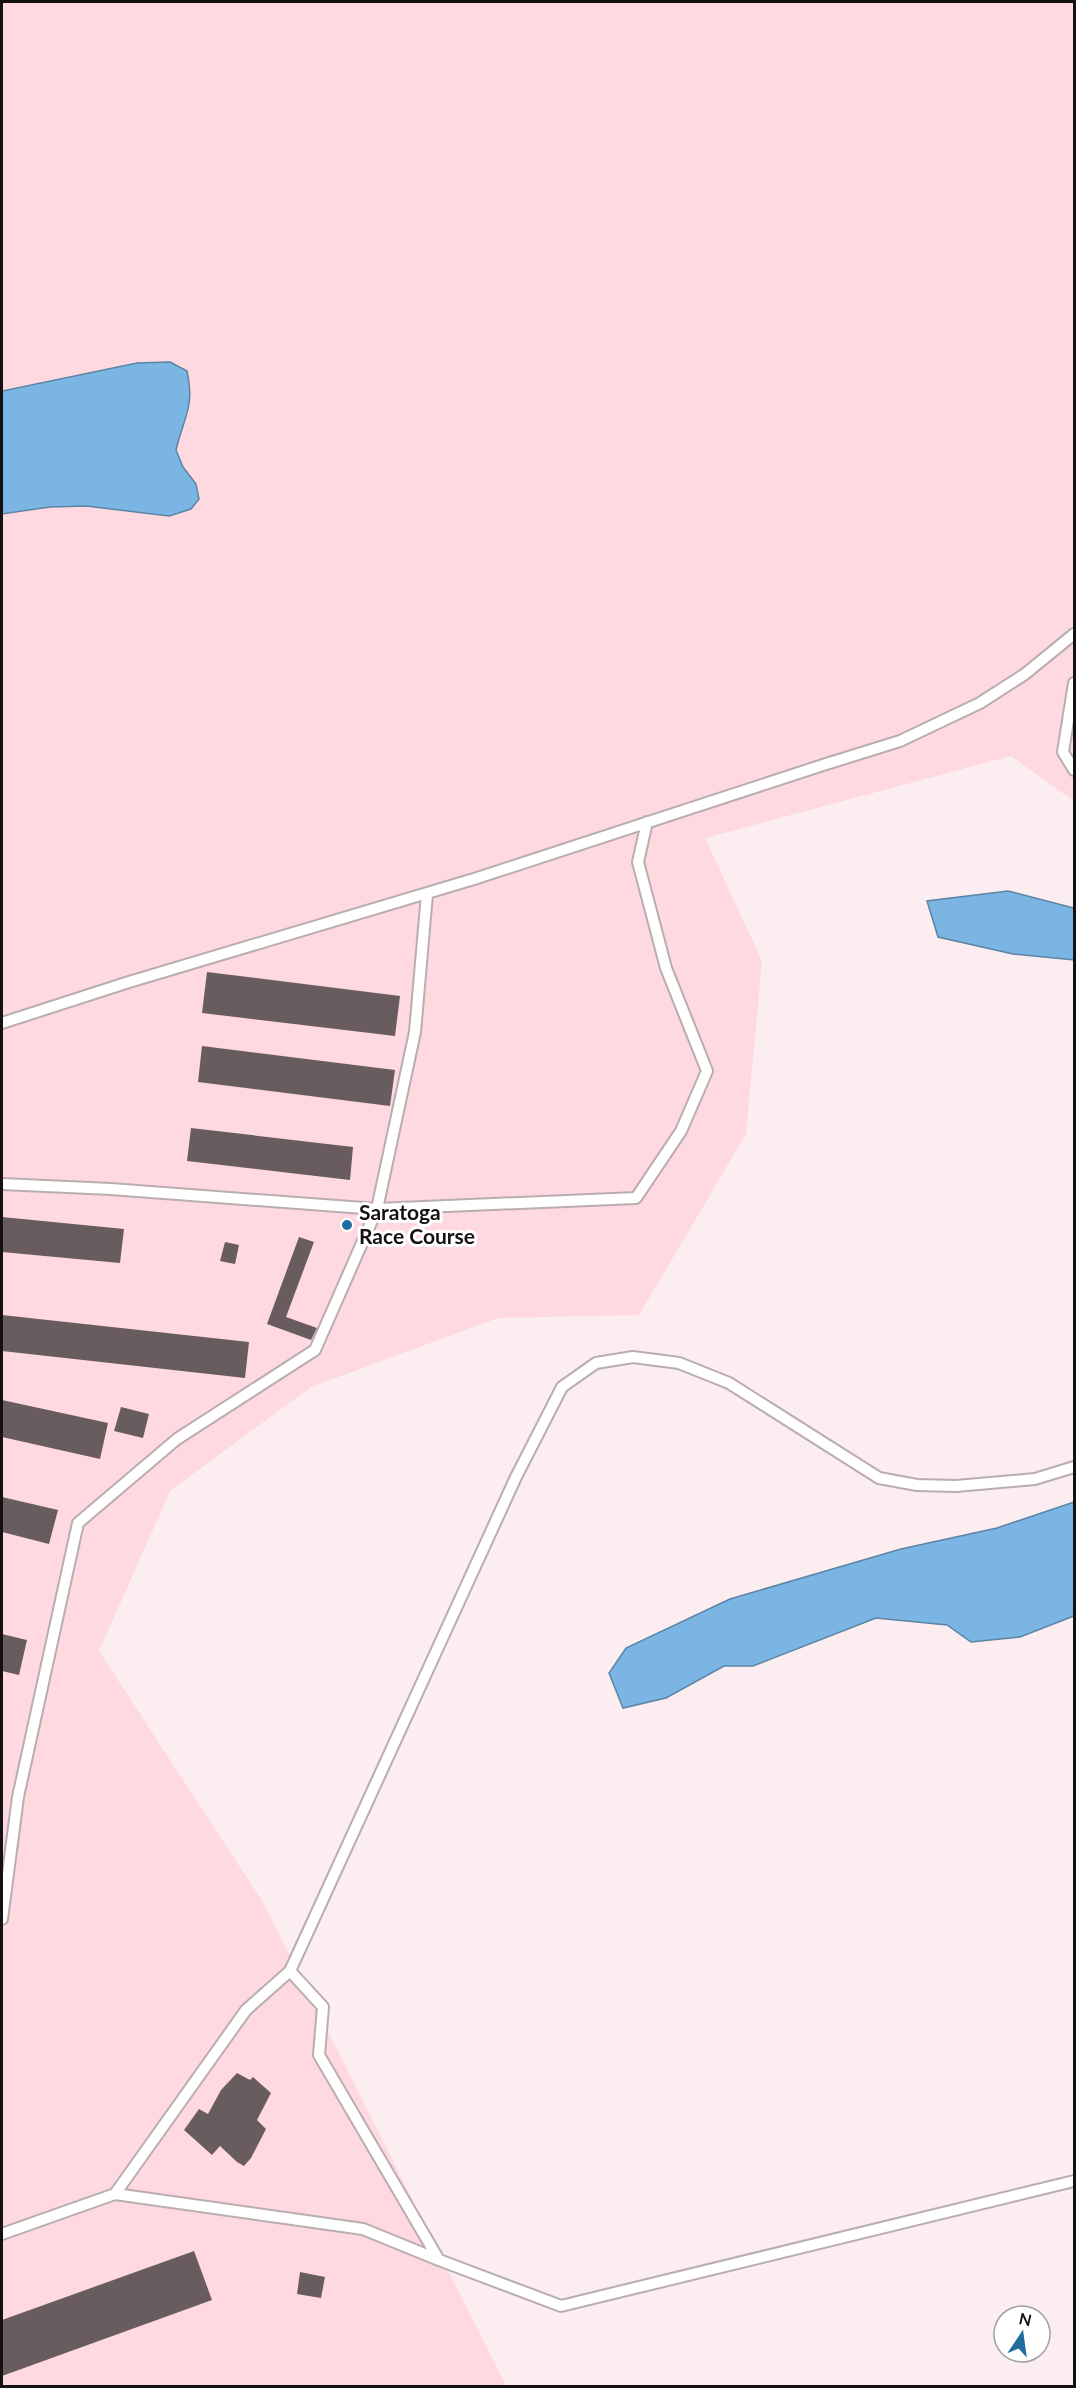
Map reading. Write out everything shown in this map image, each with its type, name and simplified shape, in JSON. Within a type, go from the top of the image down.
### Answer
[{"type":"lane","points":[[2,1023],[129,982],[427,894],[900,741],[980,703],[1025,674],[1074,634]]},
{"type":"lane","points":[[1074,683],[1063,752],[1074,770]]},
{"type":"lane","points":[[2,1184],[111,1189],[377,1209],[636,1197],[681,1131],[707,1071],[666,968],[638,862],[647,822]]},
{"type":"lane","points":[[2,1919],[18,1797],[78,1523],[177,1439],[315,1350],[377,1209],[415,1032],[427,894]]},
{"type":"lane","points":[[115,2194],[246,2010],[290,1971],[516,1477],[562,1387],[596,1363],[633,1357],[679,1363],[729,1383],[879,1478],[916,1485],[956,1486],[1035,1479],[1074,1467]]},
{"type":"lane","points":[[290,1971],[324,2007],[319,2055],[439,2260]]},
{"type":"lane","points":[[2,2234],[115,2194],[363,2229],[561,2306],[1074,2181]]},
{"type":"shaded area","name":"Saratoga Race Course","points":[[2,2],[1074,2],[1074,801],[1011,756],[705,838],[762,961],[746,1134],[639,1315],[498,1318],[311,1387],[170,1491],[99,1651],[264,1904],[506,2386],[2,2386]]},
{"type":"water","points":[[170,362],[187,371],[189,383],[188,411],[176,450],[183,467],[196,484],[199,499],[191,509],[169,516],[86,506],[50,507],[2,514],[2,391],[137,363]]},
{"type":"water","points":[[1008,891],[1074,908],[1074,960],[1013,954],[938,937],[927,901]]},
{"type":"water","points":[[1074,1502],[1074,1616],[1020,1637],[971,1642],[947,1625],[876,1618],[753,1666],[724,1666],[666,1698],[623,1708],[609,1673],[626,1648],[730,1599],[901,1549],[997,1528]]},
{"type":"building","points":[[207,972],[400,996],[395,1036],[202,1013]]},
{"type":"building","points":[[202,1046],[395,1070],[390,1106],[198,1082]]},
{"type":"building","points":[[191,1128],[353,1147],[350,1180],[187,1161]]},
{"type":"building","points":[[2,1217],[124,1229],[120,1263],[2,1252]]},
{"type":"building","points":[[299,1237],[314,1242],[286,1317],[317,1328],[311,1340],[267,1324]]},
{"type":"building","points":[[225,1242],[239,1245],[235,1264],[220,1261]]},
{"type":"building","points":[[2,1315],[249,1342],[245,1378],[2,1351]]},
{"type":"building","points":[[2,1400],[108,1423],[100,1459],[2,1437]]},
{"type":"building","points":[[121,1407],[149,1414],[143,1438],[114,1431]]},
{"type":"building","points":[[2,1497],[58,1510],[49,1544],[2,1532]]},
{"type":"building","points":[[2,1634],[27,1640],[19,1675],[2,1671]]},
{"type":"building","points":[[237,2073],[250,2080],[253,2077],[271,2093],[257,2120],[266,2129],[251,2158],[244,2166],[220,2146],[212,2155],[184,2130],[199,2109],[208,2114],[221,2090]]},
{"type":"building","points":[[194,2251],[212,2300],[2,2376],[2,2320]]},
{"type":"building","points":[[300,2272],[325,2277],[321,2298],[297,2294]]},
{"type":"place","name":"Saratoga Race Course","points":[[347,1225]]}]
